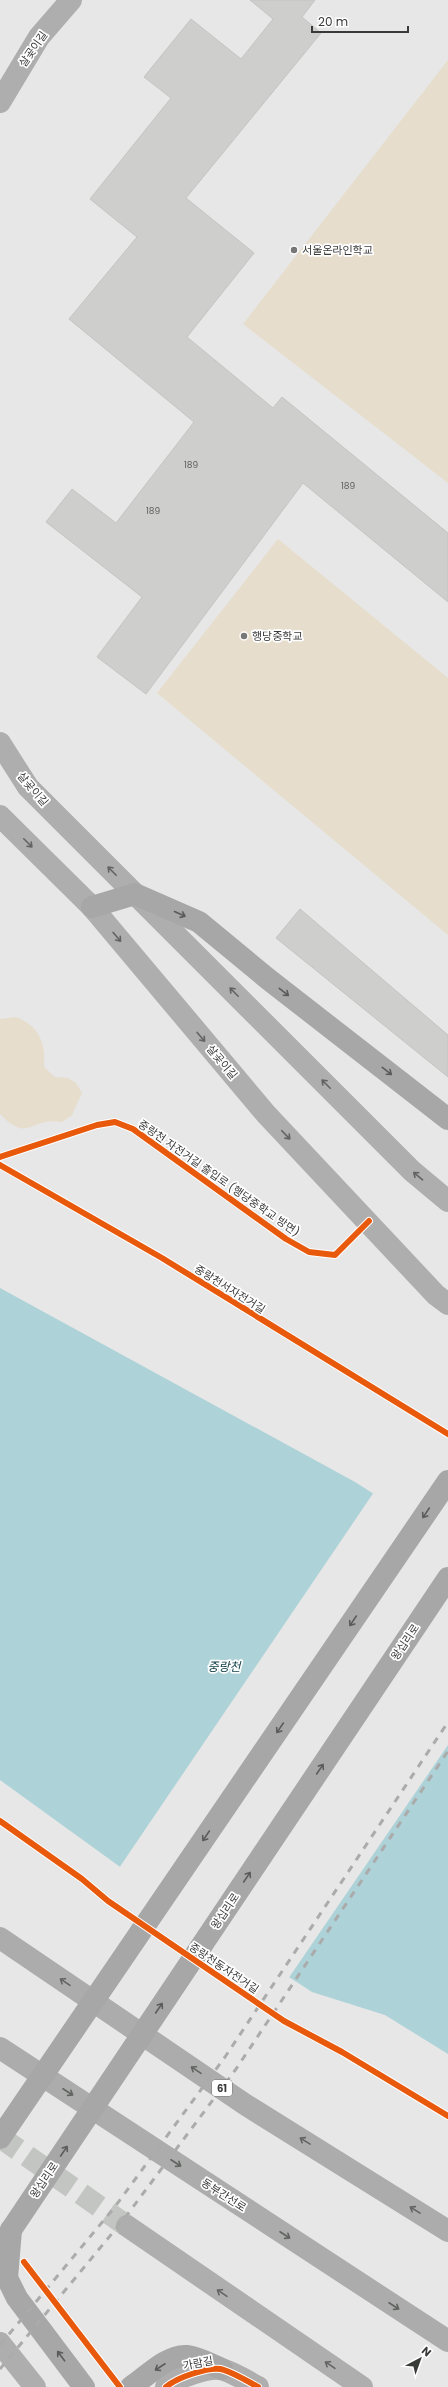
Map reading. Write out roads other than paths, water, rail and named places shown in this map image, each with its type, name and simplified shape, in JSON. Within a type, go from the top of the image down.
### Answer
[{"type":"highway","name":"61","points":[[0,1938],[246,2105],[448,2231]]},
{"type":"highway","name":"동부간선로","points":[[0,2048],[444,2340]]},
{"type":"main road","name":"살곶이길","points":[[0,102],[39,38],[71,0]]},
{"type":"main road","name":"살곶이길","points":[[0,743],[28,787],[412,1171],[448,1201]]},
{"type":"main road","name":"살곶이길","points":[[0,816],[92,907],[266,1114],[436,1294],[448,1304]]},
{"type":"main road","points":[[92,907],[135,894],[199,922],[268,979],[448,1119]]},
{"type":"main road","points":[[0,2138],[448,1481]]},
{"type":"main road","name":"왕십리로","points":[[5,2236],[448,1578]]},
{"type":"main road","points":[[127,2226],[362,2387]]},
{"type":"main road","points":[[5,2236],[7,2278],[10,2285],[17,2298],[85,2387]]},
{"type":"main road","points":[[0,2343],[36,2387]]},
{"type":"main road","points":[[131,2387],[164,2364],[176,2358],[188,2356],[222,2369]]},
{"type":"main road","name":"가람길","points":[[166,2387],[173,2380],[186,2374],[222,2369],[258,2387]]},
{"type":"water","name":"중랑천","points":[[0,1288],[355,1482],[448,1541],[448,2054],[385,2015],[312,1992],[123,1869],[0,1780]]},
{"type":"tunnel","points":[[0,2137],[127,2226]]},
{"type":"railway","points":[[0,2345],[114,2208],[225,2057],[448,1722]]},
{"type":"railway","points":[[0,2369],[124,2219],[236,2069],[448,1751]]},
{"type":"place","name":"서울온라인학교","points":[[294,250]]},
{"type":"place","name":"행당중학교","points":[[244,636]]}]
